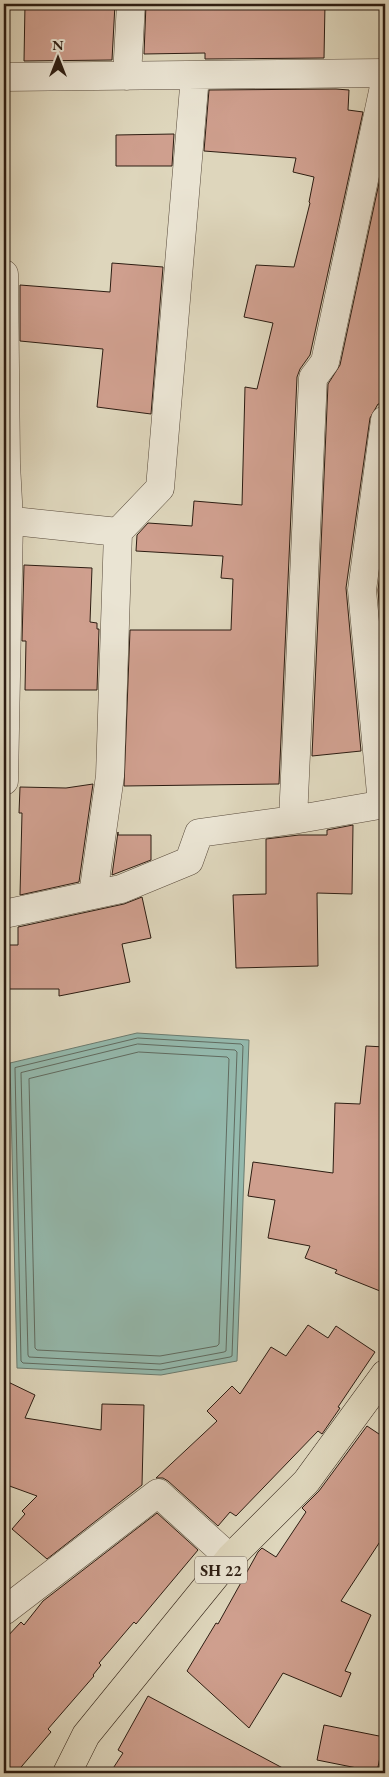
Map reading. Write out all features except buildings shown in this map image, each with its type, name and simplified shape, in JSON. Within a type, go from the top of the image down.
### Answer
[{"type":"main road","name":"SH 22","points":[[67,1773],[86,1734],[230,1558],[306,1482],[385,1374]]},
{"type":"street","points":[[127,76],[131,4]]},
{"type":"street","points":[[4,77],[385,73]]},
{"type":"street","points":[[93,895],[110,776],[118,532],[160,488],[195,76]]},
{"type":"street","points":[[294,820],[313,378],[325,362],[385,82]]},
{"type":"street","points":[[4,274],[6,464],[4,781]]},
{"type":"street","points":[[4,914],[121,889],[189,861],[199,833],[294,820],[383,804],[362,590],[385,420]]},
{"type":"street","points":[[6,520],[118,532]]},
{"type":"street","points":[[4,1611],[158,1494],[230,1558]]},
{"type":"water","points":[[137,1033],[249,1040],[237,1361],[161,1375],[17,1368],[10,1063]]}]
